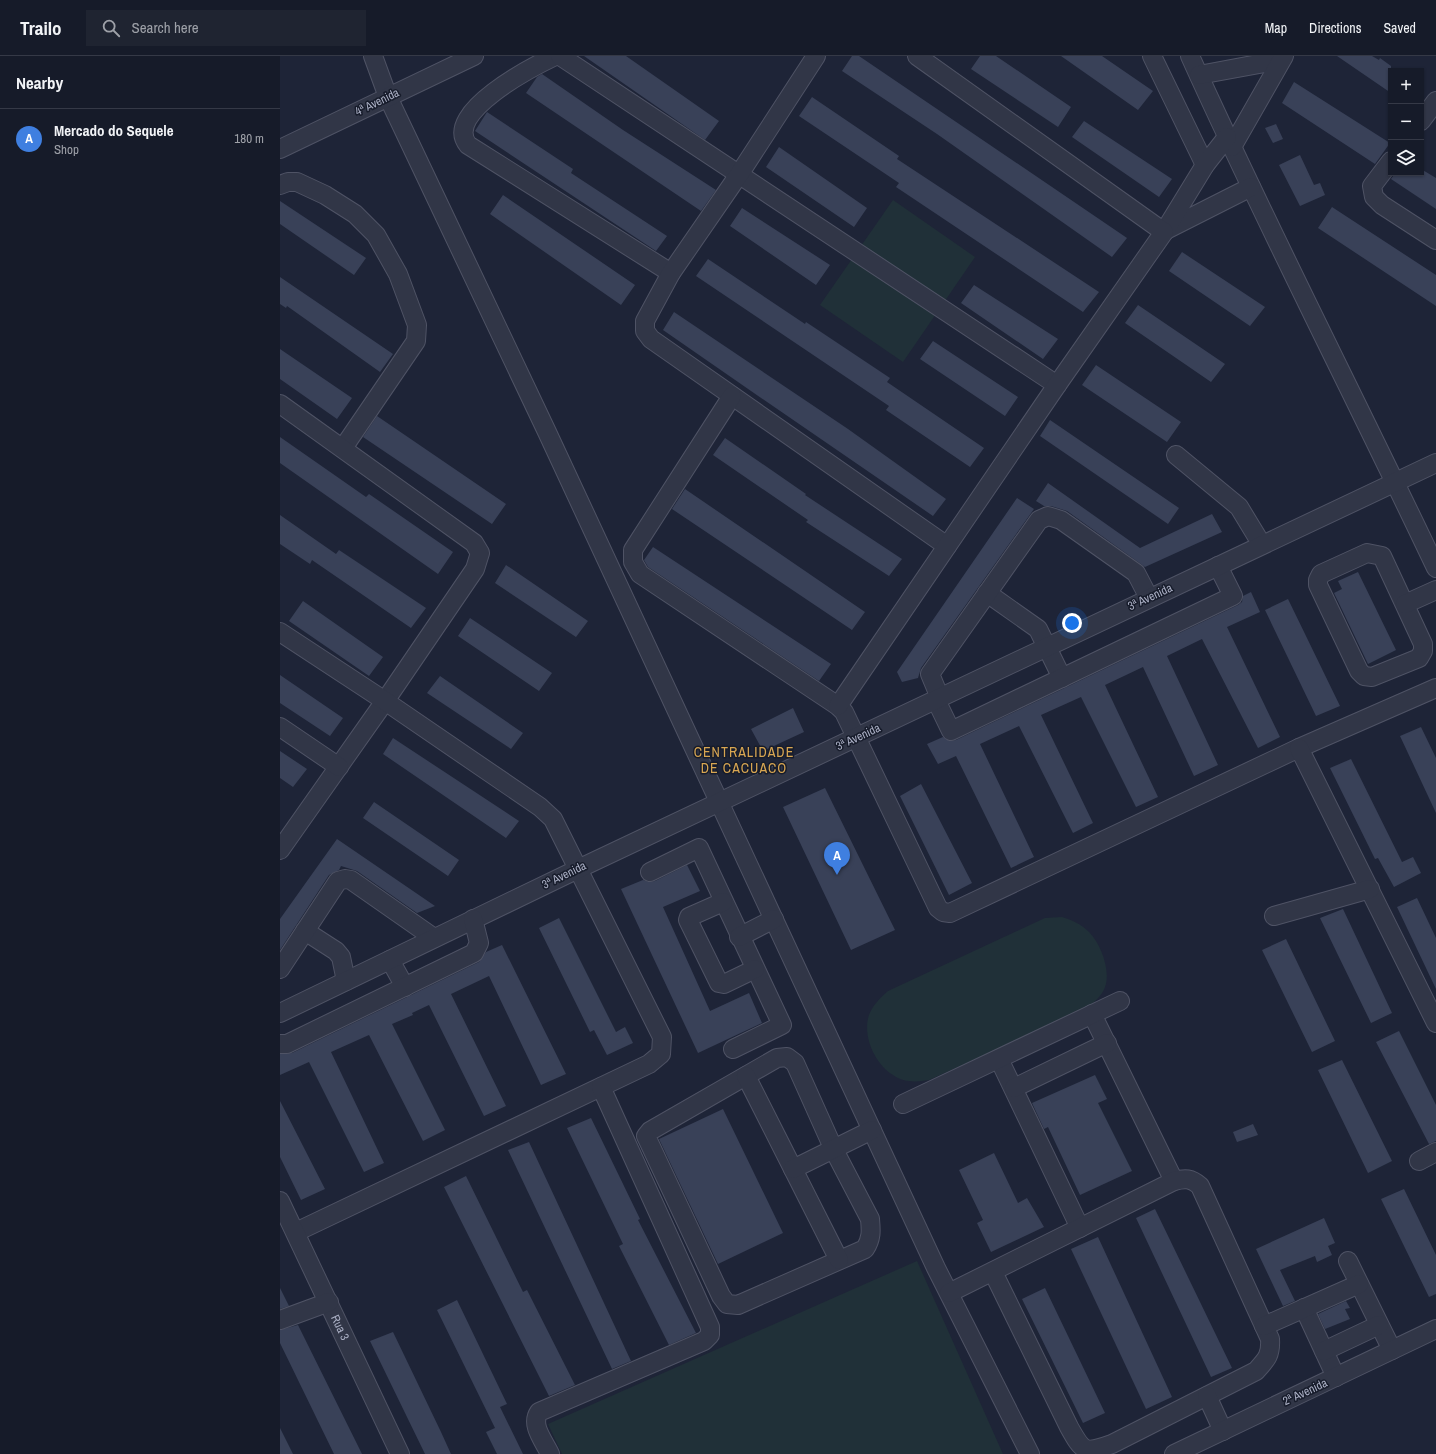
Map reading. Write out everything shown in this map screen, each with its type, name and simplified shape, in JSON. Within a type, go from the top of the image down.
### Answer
[{"type":"street","points":[[373,56],[388,97],[720,801],[872,1130],[949,1293],[1030,1454]]},
{"type":"street","name":"4ª Avenida","points":[[280,149],[474,56]]},
{"type":"street","points":[[555,56],[528,69],[500,86],[488,96],[470,116],[462,131],[463,139],[468,145],[671,273]]},
{"type":"street","points":[[560,56],[740,173],[1057,385]]},
{"type":"street","points":[[816,56],[740,173],[671,273],[645,321],[645,331],[651,339],[946,546]]},
{"type":"street","points":[[917,56],[1164,232]]},
{"type":"street","points":[[1152,56],[1205,165]]},
{"type":"street","points":[[1190,56],[1251,187],[1396,482],[1436,568]]},
{"type":"street","points":[[1199,75],[1282,58]]},
{"type":"street","points":[[838,706],[946,546],[1164,232],[1205,165],[1230,142],[1282,58]]},
{"type":"street","points":[[1424,117],[1436,101]]},
{"type":"street","points":[[1388,165],[1372,186],[1374,197],[1382,205],[1436,240]]},
{"type":"street","points":[[280,185],[288,182],[297,182],[325,194],[355,214],[376,235],[398,274],[417,325],[416,340],[343,448]]},
{"type":"street","points":[[1164,232],[1251,187]]},
{"type":"street","points":[[732,396],[633,550],[633,562],[640,574],[838,706],[844,712],[938,908],[944,912],[950,913],[1299,748],[1436,688]]},
{"type":"street","points":[[280,404],[474,543],[480,553],[475,569],[385,701],[280,850]]},
{"type":"street","points":[[1176,455],[1239,507],[1262,545]]},
{"type":"street","name":"3ª Avenida","points":[[280,1013],[720,801],[857,738],[1436,463]]},
{"type":"street","points":[[1149,598],[1136,573],[1060,520],[1048,516],[1039,520],[930,674],[951,731],[1233,596],[1218,566]]},
{"type":"street","points":[[1367,552],[1374,553],[1382,556],[1405,604],[1423,644],[1423,651],[1418,658],[1372,677],[1364,676],[1359,671],[1318,585],[1318,580],[1321,574],[1367,552]]},
{"type":"street","points":[[1405,604],[1436,590]]},
{"type":"street","points":[[987,593],[1038,629],[1062,678]]},
{"type":"street","points":[[280,632],[385,701],[540,807],[553,819],[662,1037],[661,1054],[649,1064],[296,1232]]},
{"type":"street","points":[[280,727],[339,767]]},
{"type":"street","points":[[1299,748],[1436,1023]]},
{"type":"street","points":[[650,872],[699,848],[739,937],[782,1025],[733,1049]]},
{"type":"street","points":[[280,969],[338,881],[346,879],[351,880],[434,938]]},
{"type":"street","points":[[1274,916],[1370,890]]},
{"type":"street","points":[[723,902],[689,917],[688,920],[719,983],[724,984],[755,969]]},
{"type":"street","points":[[739,937],[774,919]]},
{"type":"street","points":[[280,1044],[287,1044],[474,953],[479,943],[473,920]]},
{"type":"street","points":[[305,931],[336,951],[341,957],[346,981]]},
{"type":"street","points":[[390,960],[405,987]]},
{"type":"street","points":[[902,1104],[1120,1000]]},
{"type":"street","points":[[1092,1014],[1174,1181]]},
{"type":"street","points":[[1014,1088],[1107,1043]]},
{"type":"street","points":[[787,1057],[795,1063],[834,1150],[870,1218],[871,1230],[870,1241],[865,1248],[738,1305],[727,1304],[720,1296],[646,1136],[650,1131],[746,1076],[777,1058],[787,1057]]},
{"type":"street","points":[[999,1059],[1080,1228]]},
{"type":"street","points":[[746,1076],[839,1260]]},
{"type":"street","points":[[550,1454],[535,1424],[535,1418],[539,1412],[704,1341],[710,1335],[710,1327],[601,1086]]},
{"type":"street","points":[[794,1169],[872,1130]]},
{"type":"street","points":[[1418,1161],[1436,1152]]},
{"type":"street","points":[[949,1293],[994,1272],[1174,1181],[1186,1178],[1193,1180],[1200,1186],[1270,1339],[1270,1352],[1265,1362],[1256,1370],[1096,1451],[1086,1450],[1080,1447],[994,1272]]},
{"type":"street","name":"Rua 3","points":[[280,1201],[400,1454]]},
{"type":"street","points":[[1348,1261],[1392,1350]]},
{"type":"street","points":[[1264,1326],[1359,1284]]},
{"type":"street","points":[[280,1320],[329,1302]]},
{"type":"street","points":[[1304,1308],[1336,1377]]},
{"type":"street","points":[[1324,1351],[1379,1324]]},
{"type":"street","name":"2ª Avenida","points":[[1174,1454],[1436,1329]]},
{"type":"street","points":[[1207,1396],[1223,1431]]},
{"type":"shaded area","points":[[893,200],[975,257],[903,362],[820,305]]},
{"type":"shaded area","points":[[1062,917],[1069,919],[1089,932],[1097,943],[1104,958],[1107,981],[1104,990],[1087,1009],[929,1080],[906,1081],[897,1078],[881,1064],[872,1049],[867,1032],[867,1023],[873,1008],[888,991],[1045,918]]},
{"type":"shaded area","points":[[917,1261],[1003,1454],[562,1454],[548,1424]]},
{"type":"building","points":[[584,56],[626,56],[719,121],[705,140]]},
{"type":"building","points":[[852,56],[859,56],[1127,238],[1112,257],[937,134],[842,71]]},
{"type":"building","points":[[980,56],[996,56],[1071,107],[1058,127],[971,69]]},
{"type":"building","points":[[1061,56],[1102,56],[1153,91],[1138,110]]},
{"type":"building","points":[[1337,56],[1372,56],[1379,60],[1380,58],[1391,66],[1391,68],[1388,68],[1388,91]]},
{"type":"building","points":[[542,74],[623,130],[716,190],[701,211],[526,93],[537,77]]},
{"type":"building","points":[[1294,82],[1388,142],[1388,146],[1375,164],[1282,103]]},
{"type":"building","points":[[812,97],[899,156],[897,159],[1099,292],[1083,312],[896,187],[899,183],[799,116]]},
{"type":"building","points":[[487,112],[573,169],[571,173],[667,236],[656,251],[475,131]]},
{"type":"building","points":[[1084,121],[1172,179],[1159,197],[1072,137]]},
{"type":"building","points":[[1276,124],[1283,139],[1273,143],[1265,128]]},
{"type":"building","points":[[779,147],[867,208],[854,227],[766,167]]},
{"type":"building","points":[[1300,155],[1314,185],[1320,183],[1325,195],[1300,206],[1279,165]]},
{"type":"building","points":[[1424,171],[1436,178],[1436,209],[1391,179],[1393,176],[1424,176]]},
{"type":"building","points":[[503,195],[635,285],[621,305],[490,214]]},
{"type":"building","points":[[280,201],[366,258],[354,275],[280,224]]},
{"type":"building","points":[[1332,207],[1436,275],[1436,306],[1318,228]]},
{"type":"building","points":[[742,208],[830,265],[816,285],[730,226]]},
{"type":"building","points":[[1182,252],[1265,307],[1250,326],[1169,271]]},
{"type":"building","points":[[708,259],[805,324],[806,322],[890,378],[887,382],[984,448],[970,467],[886,410],[889,406],[696,276]]},
{"type":"building","points":[[280,277],[393,354],[380,372],[287,306],[286,308],[280,304]]},
{"type":"building","points":[[974,285],[1058,339],[1043,359],[961,303]]},
{"type":"building","points":[[1138,305],[1225,364],[1211,382],[1125,323]]},
{"type":"building","points":[[674,312],[848,429],[946,499],[933,516],[751,391],[663,330]]},
{"type":"building","points":[[933,341],[1018,397],[1005,416],[920,359]]},
{"type":"building","points":[[280,349],[352,398],[337,419],[280,379]]},
{"type":"building","points":[[1096,365],[1181,422],[1167,442],[1082,385]]},
{"type":"building","points":[[377,416],[506,504],[492,524],[363,437]]},
{"type":"building","points":[[1050,420],[1179,508],[1168,524],[1040,436]]},
{"type":"building","points":[[280,437],[366,497],[369,494],[453,552],[438,574],[280,463]]},
{"type":"building","points":[[725,438],[806,494],[805,495],[902,559],[889,576],[806,522],[808,520],[713,455]]},
{"type":"building","points":[[1048,483],[1140,548],[1212,514],[1222,532],[1145,567],[1067,511],[1051,506],[1044,506],[1036,501]]},
{"type":"building","points":[[685,489],[865,612],[852,630],[672,509]]},
{"type":"building","points":[[1017,498],[1034,509],[921,668],[918,678],[902,682],[897,672]]},
{"type":"building","points":[[280,515],[336,554],[339,550],[426,608],[411,628],[312,560],[310,564],[280,544]]},
{"type":"building","points":[[653,547],[831,664],[819,681],[648,567],[644,560]]},
{"type":"building","points":[[506,565],[588,621],[576,637],[495,583]]},
{"type":"building","points":[[1358,572],[1396,650],[1368,664],[1334,593],[1342,589],[1338,581]]},
{"type":"building","points":[[1251,592],[1260,612],[1227,627],[1280,737],[1258,748],[1202,639],[1167,656],[1218,765],[1194,776],[1143,667],[1105,685],[1158,797],[1136,807],[1081,697],[1041,715],[1093,823],[1073,833],[1019,726],[980,744],[1034,857],[1011,868],[956,756],[938,764],[927,744],[943,737],[950,741],[956,740],[1238,605],[1242,602],[1243,596]]},
{"type":"building","points":[[1288,599],[1340,706],[1316,716],[1265,610]]},
{"type":"building","points":[[303,601],[383,657],[369,676],[289,621]]},
{"type":"building","points":[[470,618],[552,673],[539,691],[458,636]]},
{"type":"building","points":[[280,675],[343,718],[330,736],[280,703]]},
{"type":"building","points":[[440,676],[523,733],[511,749],[427,693]]},
{"type":"building","points":[[793,708],[804,732],[763,751],[751,729]]},
{"type":"building","points":[[1421,727],[1436,758],[1436,813],[1400,736]]},
{"type":"building","points":[[393,738],[519,821],[506,838],[383,754]]},
{"type":"building","points":[[280,751],[307,769],[293,787],[280,778]]},
{"type":"building","points":[[1351,759],[1402,862],[1413,857],[1421,873],[1394,887],[1378,858],[1375,859],[1330,768]]},
{"type":"building","points":[[921,784],[972,883],[949,895],[900,796]]},
{"type":"building","points":[[825,788],[895,930],[851,950],[783,807]]},
{"type":"building","points":[[374,802],[459,860],[448,876],[363,818]]},
{"type":"building","points":[[337,839],[435,906],[417,913],[357,871],[341,866],[339,870],[329,875],[280,950],[280,919]]},
{"type":"building","points":[[687,865],[700,891],[663,907],[710,1011],[749,993],[762,1023],[698,1053],[621,889],[643,880],[649,882],[655,881]]},
{"type":"building","points":[[1417,898],[1436,938],[1436,989],[1397,907]]},
{"type":"building","points":[[1343,909],[1392,1013],[1371,1023],[1320,918]]},
{"type":"building","points":[[559,918],[616,1032],[625,1027],[633,1043],[607,1055],[594,1030],[590,1032],[539,928]]},
{"type":"building","points":[[1286,939],[1335,1041],[1312,1052],[1262,950]]},
{"type":"building","points":[[502,945],[566,1074],[541,1085],[489,976],[451,994],[506,1106],[484,1116],[429,1005],[412,1013],[413,1015],[392,1024],[445,1130],[423,1141],[369,1035],[331,1052],[384,1163],[364,1172],[309,1062],[280,1075],[280,1054],[292,1053],[479,962],[486,952]]},
{"type":"building","points":[[1399,1031],[1436,1105],[1436,1141],[1429,1144],[1376,1042]]},
{"type":"building","points":[[1342,1060],[1392,1161],[1368,1173],[1318,1070]]},
{"type":"building","points":[[1095,1075],[1107,1099],[1098,1103],[1132,1171],[1080,1195],[1048,1127],[1044,1129],[1032,1103]]},
{"type":"building","points":[[280,1101],[325,1189],[301,1200],[280,1157]]},
{"type":"building","points":[[723,1109],[783,1233],[718,1264],[659,1139]]},
{"type":"building","points":[[591,1118],[640,1219],[638,1220],[696,1333],[669,1345],[619,1246],[623,1244],[567,1128]]},
{"type":"building","points":[[1253,1124],[1258,1135],[1237,1142],[1233,1132]]},
{"type":"building","points":[[529,1142],[631,1361],[612,1369],[508,1150]]},
{"type":"building","points":[[994,1153],[1018,1203],[1027,1198],[1044,1227],[991,1252],[977,1223],[983,1220],[959,1170]]},
{"type":"building","points":[[466,1176],[523,1292],[527,1290],[575,1385],[549,1396],[444,1187]]},
{"type":"building","points":[[1404,1189],[1436,1255],[1436,1294],[1429,1297],[1381,1199]]},
{"type":"building","points":[[1155,1209],[1232,1368],[1211,1377],[1136,1218]]},
{"type":"building","points":[[1324,1218],[1335,1243],[1328,1246],[1332,1255],[1317,1262],[1315,1256],[1280,1270],[1295,1301],[1283,1306],[1256,1249]]},
{"type":"building","points":[[1098,1237],[1172,1397],[1146,1409],[1071,1249]]},
{"type":"building","points":[[280,1288],[289,1306],[280,1309]]},
{"type":"building","points":[[1045,1288],[1105,1413],[1083,1423],[1022,1299]]},
{"type":"building","points":[[457,1300],[507,1404],[500,1407],[523,1454],[497,1454],[486,1432],[495,1428],[437,1310]]},
{"type":"building","points":[[1346,1301],[1350,1308],[1345,1309],[1350,1319],[1325,1329],[1318,1314]]},
{"type":"building","points":[[298,1325],[362,1454],[334,1454],[280,1343],[280,1330]]},
{"type":"building","points":[[393,1332],[451,1454],[425,1454],[370,1341]]},
{"type":"building","points":[[280,1428],[293,1454],[280,1454]]},
{"type":"place","name":"Mercado do Sequele","points":[[837,875]]},
{"type":"district","name":"CENTRALIDADE DE CACUACO","points":[[744,760]]}]
